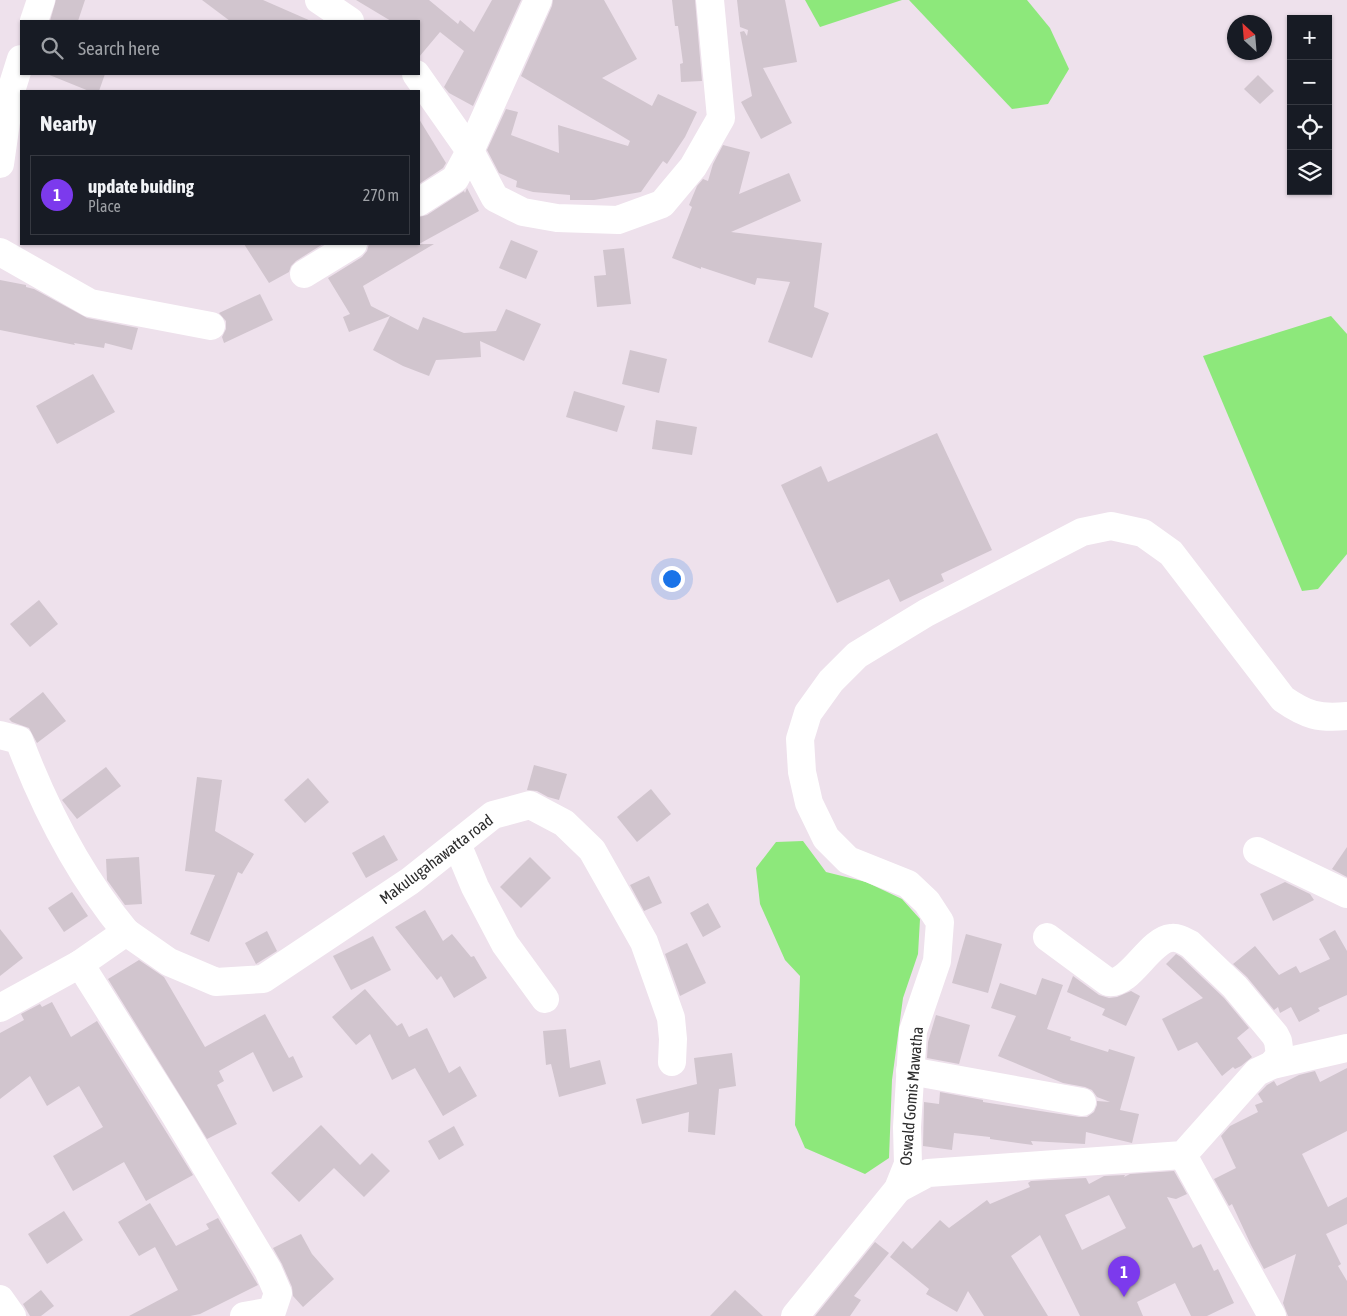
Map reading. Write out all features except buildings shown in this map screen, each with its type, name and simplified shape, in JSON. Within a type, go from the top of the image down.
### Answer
[{"type":"street","points":[[34,20],[41,0]]},
{"type":"street","points":[[319,0],[349,20]]},
{"type":"street","points":[[420,201],[455,179],[470,151],[538,0]]},
{"type":"street","points":[[417,75],[470,151],[495,198],[523,212],[556,218],[618,220],[662,204],[693,167],[721,118],[710,0]]},
{"type":"street","points":[[0,164],[5,96],[20,61]]},
{"type":"street","points":[[304,274],[351,245]]},
{"type":"street","points":[[0,252],[90,303],[211,326]]},
{"type":"street","name":"Oswald Gomis Mawatha","points":[[795,1316],[898,1189],[908,1164],[907,1127],[913,1031],[937,961],[940,922],[927,902],[908,884],[848,860],[826,838],[809,802],[802,772],[800,739],[808,713],[830,681],[857,655],[926,613],[1082,532],[1111,526],[1143,533],[1171,553],[1282,699],[1301,712],[1329,718],[1347,716]]},
{"type":"street","name":"Makulugahawatta road","points":[[0,735],[19,740],[53,820],[95,893],[126,932],[169,962],[216,982],[262,979],[410,881],[493,815],[530,804],[564,823],[592,850],[644,942],[671,1018],[673,1039],[672,1062]]},
{"type":"street","points":[[457,844],[505,944],[545,999]]},
{"type":"street","points":[[1257,851],[1347,894]]},
{"type":"street","points":[[0,1008],[80,964],[126,932]]},
{"type":"street","points":[[1047,937],[1092,972],[1112,983],[1122,978],[1164,940],[1174,937],[1190,944],[1235,987],[1275,1035],[1280,1055],[1272,1065]]},
{"type":"street","points":[[80,964],[175,1115],[268,1270],[278,1294],[272,1311],[244,1316]]},
{"type":"street","points":[[898,1189],[928,1173],[1183,1155],[1257,1072],[1272,1065],[1347,1048]]},
{"type":"street","points":[[910,1071],[1082,1102]]},
{"type":"street","points":[[1183,1155],[1272,1316]]},
{"type":"street","points":[[0,1299],[12,1316]]},
{"type":"shaded area","points":[[805,0],[902,0],[820,27]]},
{"type":"shaded area","points":[[909,0],[1027,0],[1050,28],[1069,69],[1048,104],[1012,109]]},
{"type":"shaded area","points":[[1331,316],[1347,334],[1347,554],[1318,589],[1302,591],[1203,356]]},
{"type":"shaded area","points":[[803,841],[826,872],[866,882],[902,899],[920,919],[918,954],[903,998],[892,1080],[889,1158],[865,1174],[805,1148],[795,1125],[800,976],[785,960],[760,904],[756,868],[776,842]]},
{"type":"place","name":"update buiding","points":[[1124,1297]]}]
